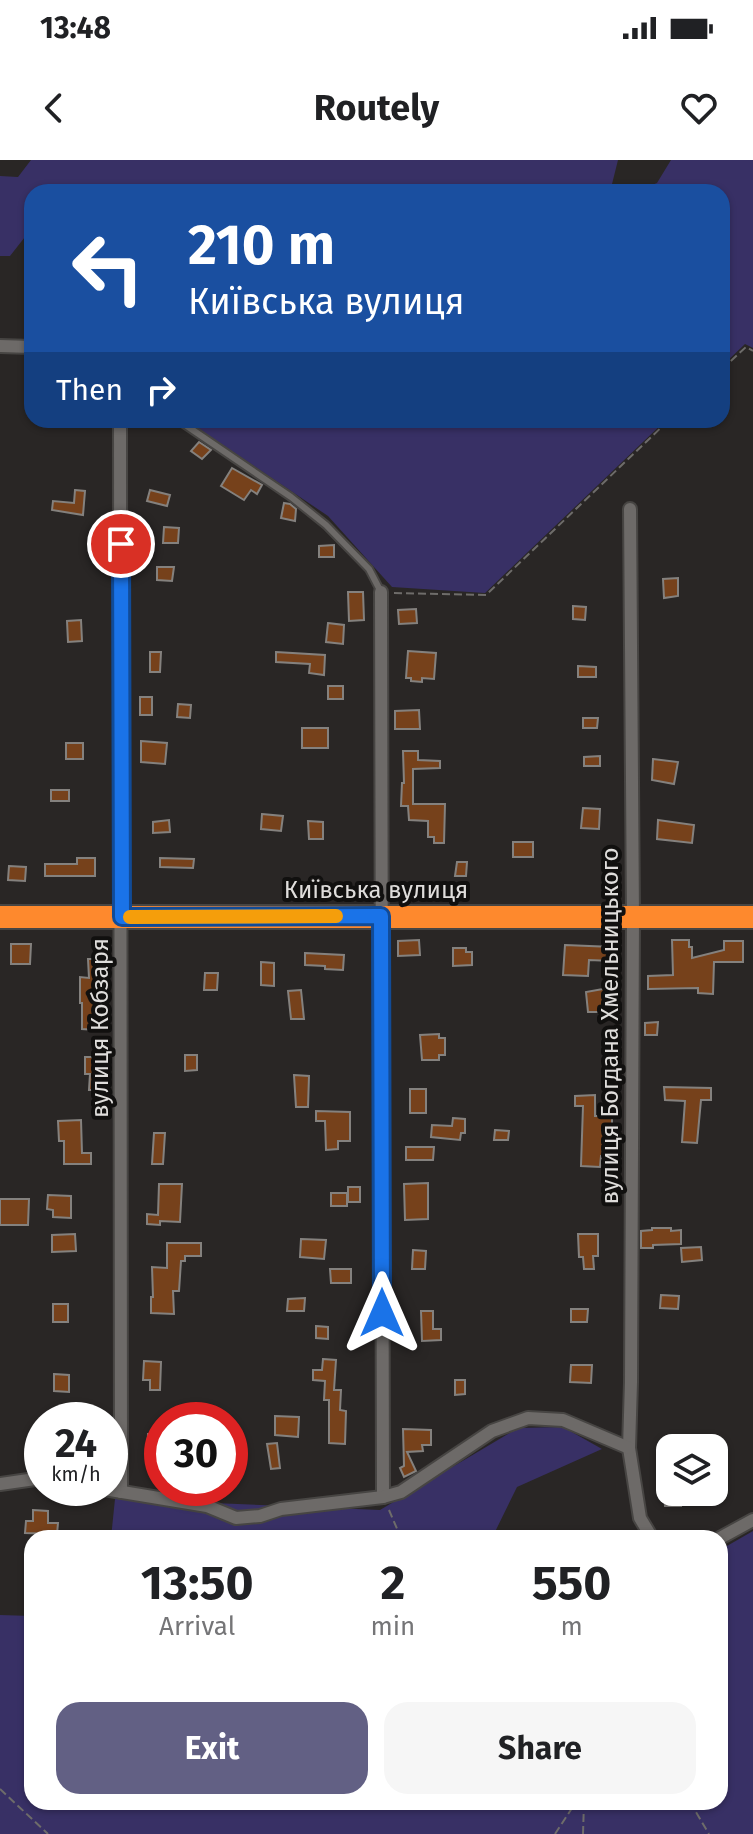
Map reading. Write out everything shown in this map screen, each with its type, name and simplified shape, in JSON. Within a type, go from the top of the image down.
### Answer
[{"type":"highway","name":"Київська вулиця","points":[[0,917],[753,917]]},
{"type":"street","points":[[0,346],[24,347]]},
{"type":"street","name":"вулиця Кобзаря","points":[[120,428],[121,1402]]},
{"type":"street","name":"вулиця Богдана Хмельницького","points":[[630,509],[633,917],[629,1448],[640,1518],[647,1530]]},
{"type":"street","points":[[381,592],[383,1497]]},
{"type":"street","points":[[128,1493],[207,1506],[236,1518],[260,1516],[281,1509],[383,1497],[401,1492],[492,1431],[528,1418],[563,1420],[629,1448]]},
{"type":"street","points":[[0,1484],[24,1481]]},
{"type":"street","points":[[728,1534],[753,1520]]},
{"type":"lane","points":[[190,428],[291,497],[326,525],[369,569],[381,592]]},
{"type":"path","points":[[730,362],[746,347],[753,351]]},
{"type":"path","points":[[381,592],[486,595],[661,428]]},
{"type":"path","points":[[383,1497],[397,1530]]},
{"type":"path","points":[[0,1789],[48,1834]]},
{"type":"path","points":[[555,1834],[571,1810]]},
{"type":"path","points":[[583,1834],[584,1810]]},
{"type":"path","points":[[695,1810],[709,1834]]},
{"type":"shaded area","points":[[31,160],[618,160],[612,184],[24,184],[24,238],[10,256],[0,256],[0,176],[18,177]]},
{"type":"shaded area","points":[[671,160],[753,160],[753,348],[745,344],[730,358],[730,184],[654,184]]},
{"type":"shaded area","points":[[198,428],[658,428],[485,593],[392,587],[328,516]]},
{"type":"shaded area","points":[[563,1427],[602,1449],[517,1487],[496,1530],[112,1530],[114,1506],[128,1506],[128,1500],[144,1500],[144,1506],[248,1505],[380,1510],[518,1428]]},
{"type":"shaded area","points":[[753,1531],[753,1834],[0,1834],[0,1615],[24,1616],[24,1810],[728,1810],[728,1545]]},
{"type":"building","points":[[199,442],[211,450],[202,459],[191,451]]},
{"type":"building","points":[[232,468],[262,485],[257,494],[251,490],[244,500],[221,486]]},
{"type":"building","points":[[75,490],[85,491],[83,515],[52,510],[53,501],[74,503]]},
{"type":"building","points":[[150,490],[170,495],[167,506],[147,501]]},
{"type":"building","points":[[284,503],[296,509],[295,521],[281,518]]},
{"type":"building","points":[[164,527],[179,528],[178,543],[163,543]]},
{"type":"building","points":[[334,545],[334,557],[319,557],[319,546]]},
{"type":"building","points":[[157,567],[174,567],[172,581],[157,580]]},
{"type":"building","points":[[678,578],[678,596],[664,598],[663,579]]},
{"type":"building","points":[[348,592],[363,592],[364,620],[349,621]]},
{"type":"building","points":[[573,606],[586,607],[585,620],[573,619]]},
{"type":"building","points":[[416,609],[417,623],[399,624],[398,610]]},
{"type":"building","points":[[81,620],[82,641],[68,642],[67,621]]},
{"type":"building","points":[[328,623],[344,625],[343,644],[326,642]]},
{"type":"building","points":[[408,651],[436,653],[434,679],[422,678],[422,682],[406,678]]},
{"type":"building","points":[[150,652],[161,652],[160,672],[150,672]]},
{"type":"building","points":[[276,652],[325,655],[324,675],[309,673],[310,664],[276,662]]},
{"type":"building","points":[[578,666],[596,667],[596,677],[578,677]]},
{"type":"building","points":[[328,686],[343,686],[343,699],[328,699]]},
{"type":"building","points":[[140,697],[152,697],[152,715],[140,715]]},
{"type":"building","points":[[178,704],[191,705],[190,718],[177,717]]},
{"type":"building","points":[[419,710],[420,729],[395,729],[395,711]]},
{"type":"building","points":[[583,718],[598,718],[597,728],[583,728]]},
{"type":"building","points":[[302,728],[328,728],[328,748],[302,748]]},
{"type":"building","points":[[141,741],[167,743],[165,764],[141,762]]},
{"type":"building","points":[[66,743],[83,743],[83,759],[66,759]]},
{"type":"building","points":[[403,751],[418,751],[418,760],[440,761],[440,768],[413,769],[413,804],[445,804],[444,843],[434,843],[434,837],[428,837],[428,821],[409,820],[408,806],[401,806]]},
{"type":"building","points":[[600,756],[600,766],[584,766],[584,757]]},
{"type":"building","points":[[653,759],[678,762],[674,784],[652,780]]},
{"type":"building","points":[[51,790],[69,790],[69,801],[51,801]]},
{"type":"building","points":[[583,808],[600,809],[599,829],[581,828]]},
{"type":"building","points":[[262,814],[283,816],[281,831],[261,829]]},
{"type":"building","points":[[169,820],[170,832],[153,833],[153,822]]},
{"type":"building","points":[[658,820],[694,825],[692,843],[657,839]]},
{"type":"building","points":[[308,821],[323,822],[323,839],[309,839]]},
{"type":"building","points":[[513,842],[533,842],[533,857],[513,857]]},
{"type":"building","points":[[77,858],[95,858],[95,876],[45,876],[45,864],[77,864]]},
{"type":"building","points":[[160,858],[194,859],[193,868],[160,867]]},
{"type":"building","points":[[457,862],[467,862],[466,876],[455,876]]},
{"type":"building","points":[[9,866],[26,867],[25,881],[8,880]]},
{"type":"building","points":[[419,940],[420,955],[398,956],[398,941]]},
{"type":"building","points":[[672,940],[689,940],[692,958],[724,950],[724,941],[743,941],[743,962],[714,962],[713,994],[698,993],[698,988],[648,989],[648,976],[673,975]]},
{"type":"building","points":[[11,944],[31,944],[30,964],[11,964]]},
{"type":"building","points":[[565,945],[613,947],[612,961],[589,960],[588,976],[563,975]]},
{"type":"building","points":[[453,948],[466,948],[466,952],[472,952],[472,965],[453,966]]},
{"type":"building","points":[[305,953],[344,955],[343,970],[305,965]]},
{"type":"building","points":[[88,959],[103,959],[102,1003],[97,1003],[96,1030],[82,1029],[80,977],[89,978]]},
{"type":"building","points":[[261,962],[274,963],[274,986],[261,985]]},
{"type":"building","points":[[205,973],[218,973],[217,990],[204,990]]},
{"type":"building","points":[[614,987],[611,1012],[588,1012],[586,992]]},
{"type":"building","points":[[301,990],[304,1019],[291,1019],[288,991]]},
{"type":"building","points":[[658,1022],[657,1035],[645,1035],[645,1023]]},
{"type":"building","points":[[605,1033],[618,1033],[618,1048],[605,1048]]},
{"type":"building","points":[[439,1034],[439,1038],[445,1038],[445,1055],[439,1055],[439,1060],[422,1060],[420,1035]]},
{"type":"building","points":[[185,1055],[197,1055],[197,1070],[185,1071]]},
{"type":"building","points":[[85,1057],[107,1057],[107,1073],[102,1073],[102,1090],[89,1090],[90,1074],[85,1074]]},
{"type":"building","points":[[294,1075],[309,1076],[308,1107],[296,1107]]},
{"type":"building","points":[[664,1087],[711,1088],[711,1100],[701,1100],[697,1143],[682,1142],[685,1101],[665,1100]]},
{"type":"building","points":[[410,1089],[426,1089],[426,1113],[410,1113]]},
{"type":"building","points":[[595,1095],[595,1116],[612,1116],[612,1127],[606,1127],[607,1156],[601,1156],[600,1167],[581,1166],[583,1106],[575,1106],[575,1096]]},
{"type":"building","points":[[316,1111],[350,1112],[350,1141],[338,1141],[338,1149],[326,1150],[325,1121],[316,1121]]},
{"type":"building","points":[[453,1118],[465,1119],[465,1133],[461,1133],[460,1140],[431,1137],[432,1125],[452,1126]]},
{"type":"building","points":[[81,1120],[82,1153],[91,1153],[91,1164],[64,1164],[64,1141],[59,1141],[58,1121]]},
{"type":"building","points":[[495,1130],[509,1131],[508,1140],[494,1140]]},
{"type":"building","points":[[154,1133],[165,1133],[163,1164],[152,1164]]},
{"type":"building","points":[[406,1147],[434,1147],[433,1160],[406,1160]]},
{"type":"building","points":[[428,1183],[428,1219],[405,1220],[404,1184]]},
{"type":"building","points":[[159,1184],[182,1184],[180,1222],[147,1224],[147,1214],[158,1215]]},
{"type":"building","points":[[348,1187],[360,1187],[360,1202],[348,1202]]},
{"type":"building","points":[[331,1193],[347,1193],[347,1206],[331,1206]]},
{"type":"building","points":[[48,1195],[71,1196],[71,1218],[53,1217],[53,1210],[47,1209]]},
{"type":"building","points":[[0,1199],[29,1199],[28,1225],[0,1225]]},
{"type":"building","points":[[652,1228],[681,1230],[681,1244],[641,1248],[641,1231]]},
{"type":"building","points":[[75,1234],[76,1251],[52,1252],[52,1235]]},
{"type":"building","points":[[578,1234],[598,1234],[598,1256],[593,1256],[594,1269],[584,1269],[583,1257],[579,1257]]},
{"type":"building","points":[[301,1239],[326,1240],[324,1259],[300,1257]]},
{"type":"building","points":[[167,1243],[201,1243],[201,1256],[185,1256],[185,1261],[181,1261],[179,1291],[173,1291],[174,1314],[151,1313],[152,1267],[167,1268]]},
{"type":"building","points":[[701,1247],[702,1260],[682,1262],[681,1248]]},
{"type":"building","points":[[413,1250],[426,1251],[425,1269],[412,1269]]},
{"type":"building","points":[[330,1269],[351,1269],[351,1283],[331,1283]]},
{"type":"building","points":[[661,1295],[679,1296],[678,1309],[660,1308]]},
{"type":"building","points":[[305,1298],[304,1311],[287,1311],[288,1299]]},
{"type":"building","points":[[53,1304],[68,1304],[68,1322],[53,1322]]},
{"type":"building","points":[[571,1309],[588,1309],[587,1322],[571,1322]]},
{"type":"building","points":[[421,1311],[433,1311],[433,1329],[441,1329],[441,1340],[422,1341]]},
{"type":"building","points":[[316,1326],[328,1327],[328,1339],[316,1338]]},
{"type":"building","points":[[323,1359],[336,1360],[334,1390],[341,1390],[340,1410],[346,1411],[345,1444],[329,1443],[329,1400],[324,1400],[325,1381],[313,1380],[313,1370],[322,1370]]},
{"type":"building","points":[[144,1361],[161,1362],[160,1390],[150,1390],[150,1380],[143,1380]]},
{"type":"building","points":[[571,1365],[592,1365],[591,1383],[570,1382]]},
{"type":"building","points":[[54,1374],[69,1375],[69,1392],[54,1391]]},
{"type":"building","points":[[455,1380],[465,1380],[465,1394],[455,1395]]},
{"type":"building","points":[[275,1416],[299,1417],[298,1437],[275,1435]]},
{"type":"building","points":[[403,1429],[431,1430],[431,1445],[422,1445],[423,1451],[407,1452],[416,1471],[404,1477],[400,1468],[404,1466]]},
{"type":"building","points":[[277,1443],[280,1468],[271,1469],[267,1444]]},
{"type":"building","points":[[33,1510],[48,1511],[48,1523],[58,1523],[57,1530],[25,1530],[26,1521],[33,1521]]},
{"type":"slow traffic","points":[[130,917],[336,916]]},
{"type":"route","points":[[121,544],[122,917],[381,916],[382,1313]]}]
